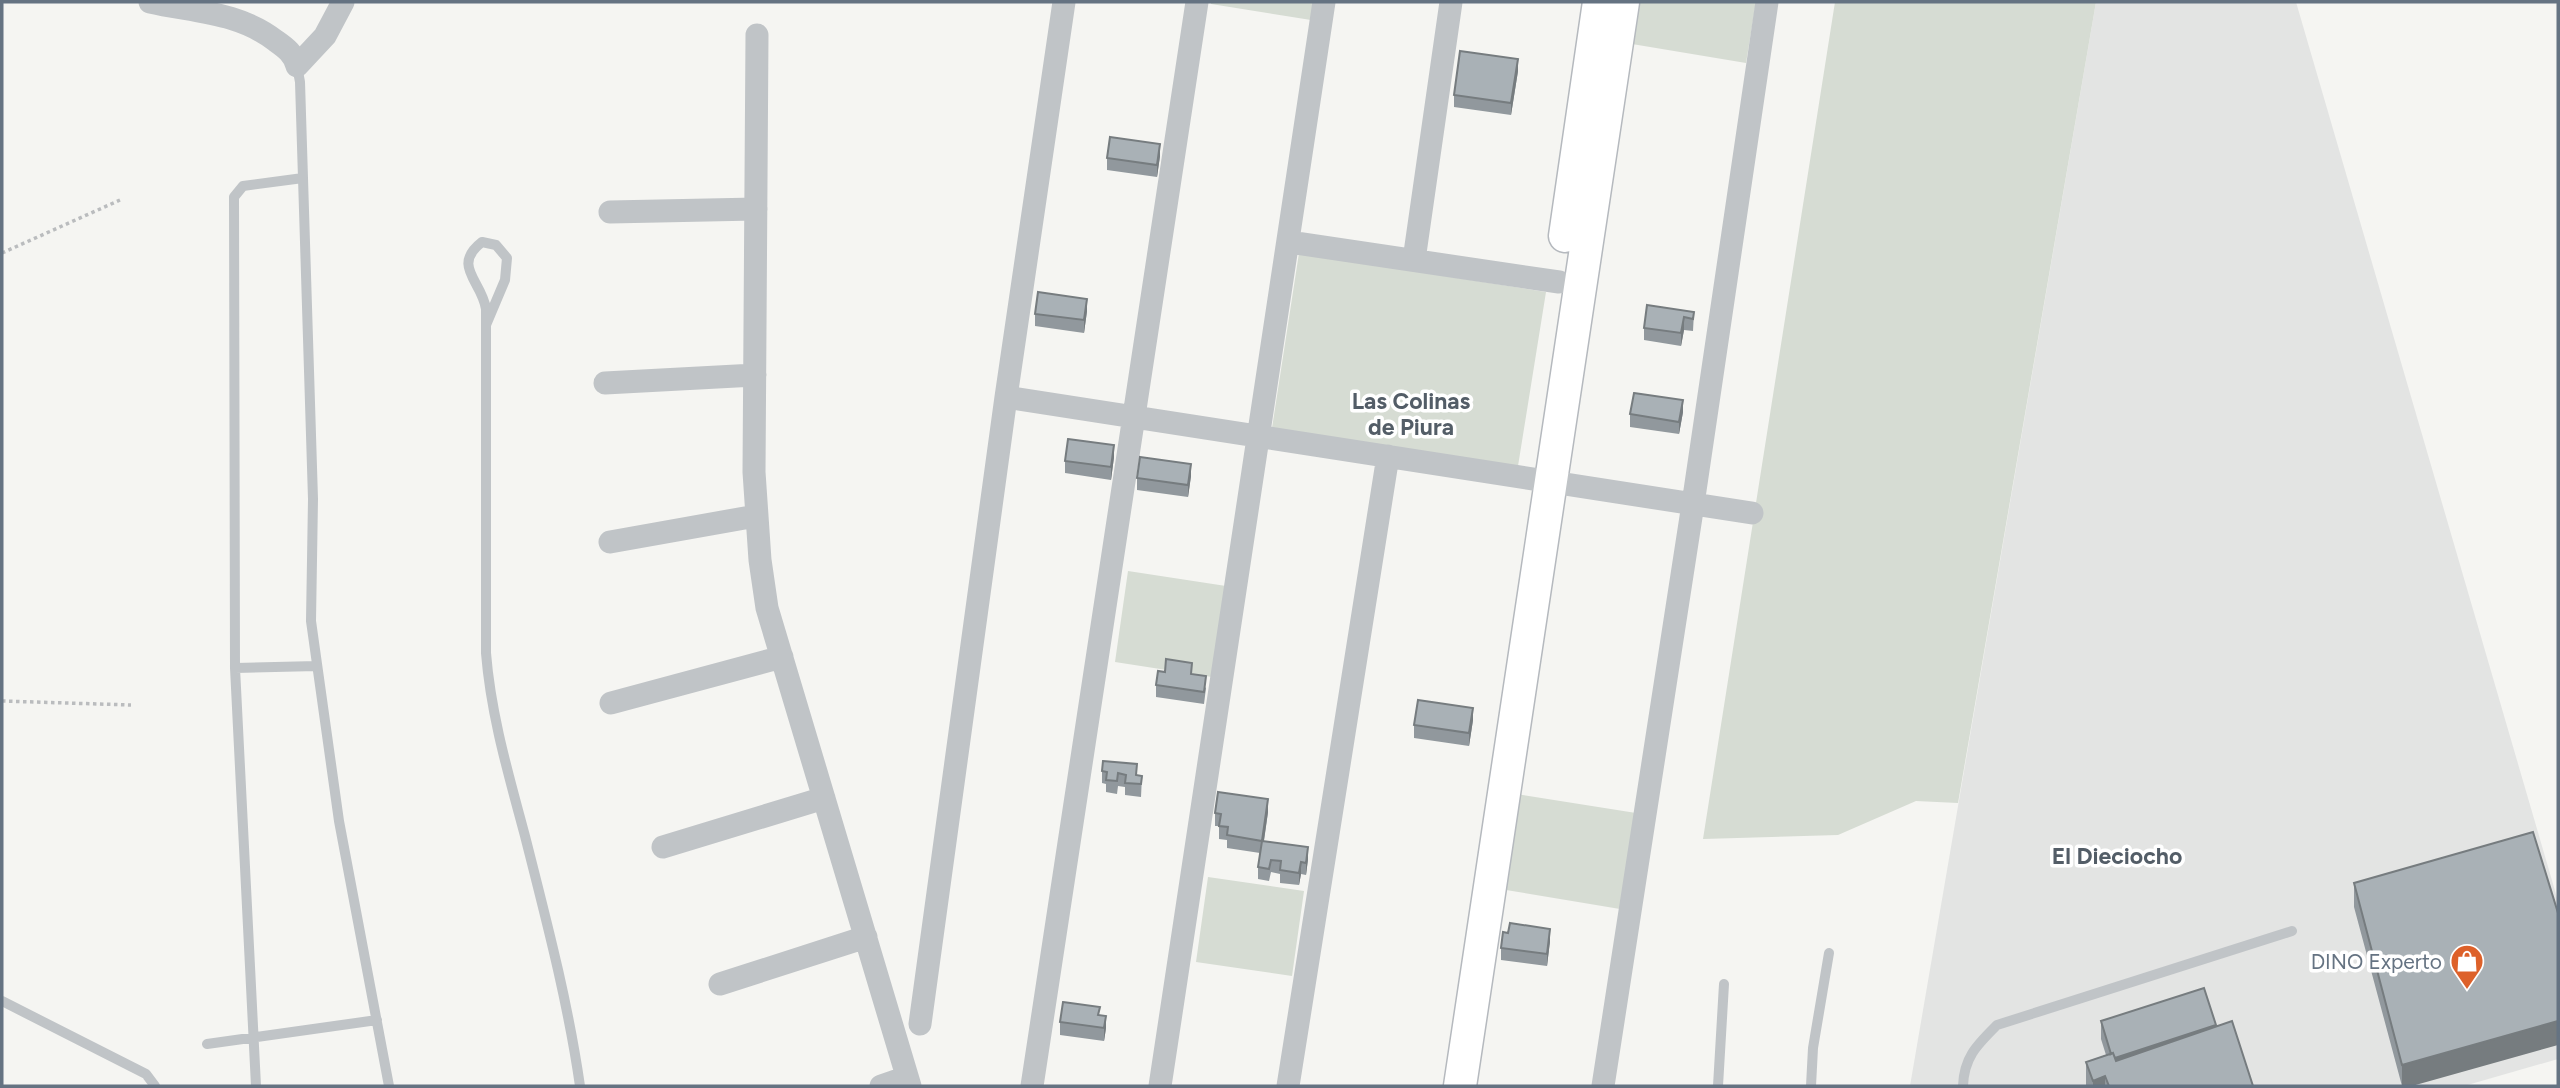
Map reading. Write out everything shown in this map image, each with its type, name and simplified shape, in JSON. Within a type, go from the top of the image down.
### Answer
[{"type":"street","points":[[150,2],[225,15],[250,24],[291,52],[297,65],[325,36],[343,2]]},
{"type":"street","points":[[920,1024],[1006,397],[1064,2]]},
{"type":"street","points":[[1032,1086],[1197,2]]},
{"type":"street","points":[[1160,1086],[1324,2]]},
{"type":"street","points":[[1414,260],[1451,2]]},
{"type":"street","points":[[1460,1086],[1540,480],[1559,282],[1599,2]]},
{"type":"street","points":[[1442,1086],[1540,480],[1623,2]]},
{"type":"street","points":[[1603,1086],[1767,2]]},
{"type":"street","points":[[757,35],[756,516],[767,608],[908,1082],[881,1086]]},
{"type":"street","points":[[610,212],[756,209]]},
{"type":"street","points":[[1289,242],[1559,282]]},
{"type":"street","points":[[605,383],[755,375]]},
{"type":"street","points":[[1006,397],[1752,513]]},
{"type":"street","points":[[1289,1086],[1388,456]]},
{"type":"street","points":[[610,542],[756,516]]},
{"type":"street","points":[[611,704],[782,657]]},
{"type":"street","points":[[663,847],[824,798]]},
{"type":"street","points":[[720,984],[866,937]]},
{"type":"lane","points":[[297,65],[300,82],[313,499],[311,621],[339,821],[389,1086]]},
{"type":"lane","points":[[256,1086],[235,668],[234,197],[243,186],[303,178]]},
{"type":"lane","points":[[486,326],[505,280],[508,258],[496,245],[482,242],[469,255],[468,267],[485,300],[486,653],[489,687],[498,733],[549,928],[580,1086]]},
{"type":"lane","points":[[235,668],[317,666]]},
{"type":"lane","points":[[1963,1086],[1966,1062],[1978,1044],[1997,1025],[2292,931]]},
{"type":"lane","points":[[1811,1086],[1813,1048],[1829,953]]},
{"type":"lane","points":[[1718,1086],[1724,984]]},
{"type":"lane","points":[[2,1001],[146,1074],[155,1086]]},
{"type":"lane","points":[[207,1044],[377,1020]]},
{"type":"path","points":[[2,253],[120,200]]},
{"type":"path","points":[[2,701],[131,705]]},
{"type":"shaded area","points":[[1211,2],[1314,2],[1311,20]]},
{"type":"shaded area","points":[[1633,2],[1756,2],[1746,63],[1626,43]]},
{"type":"shaded area","points":[[1835,2],[2096,2],[1958,803],[1916,801],[1838,835],[1703,839]]},
{"type":"shaded area","points":[[2096,2],[2296,2],[2558,901],[2558,1059],[2464,1086],[1910,1086]]},
{"type":"shaded area","points":[[1299,253],[1546,292],[1518,466],[1272,428]]},
{"type":"shaded area","points":[[1128,571],[1226,586],[1212,677],[1115,662]]},
{"type":"shaded area","points":[[1516,794],[1636,813],[1620,909],[1500,889]]},
{"type":"shaded area","points":[[1208,877],[1304,891],[1292,976],[1196,962]]},
{"type":"building","points":[[1460,51],[1518,59],[1511,103],[1454,95]]},
{"type":"building","points":[[1110,137],[1160,144],[1157,165],[1107,158]]},
{"type":"building","points":[[1038,292],[1087,299],[1084,320],[1035,314]]},
{"type":"building","points":[[1647,305],[1694,312],[1693,319],[1684,317],[1681,333],[1644,328]]},
{"type":"building","points":[[1634,393],[1683,400],[1679,422],[1630,414]]},
{"type":"building","points":[[1068,439],[1114,445],[1111,467],[1065,461]]},
{"type":"building","points":[[1140,457],[1191,464],[1188,485],[1137,478]]},
{"type":"building","points":[[1166,659],[1192,663],[1191,674],[1206,676],[1204,692],[1156,685],[1158,671],[1165,672]]},
{"type":"building","points":[[1418,700],[1473,708],[1469,733],[1414,725]]},
{"type":"building","points":[[1103,761],[1137,764],[1136,775],[1142,776],[1141,784],[1125,783],[1126,775],[1118,773],[1117,781],[1106,780],[1107,772],[1102,771]]},
{"type":"building","points":[[1218,792],[1268,799],[1262,841],[1227,835],[1228,827],[1219,826],[1221,814],[1215,813]]},
{"type":"building","name":"DINO Experto","points":[[2533,832],[2558,913],[2558,1021],[2402,1065],[2354,883]]},
{"type":"building","points":[[1262,841],[1308,847],[1306,863],[1301,862],[1299,873],[1280,870],[1281,861],[1271,860],[1269,869],[1258,867]]},
{"type":"building","points":[[1510,923],[1550,929],[1547,954],[1501,948],[1503,932],[1508,933]]},
{"type":"building","points":[[2204,988],[2216,1025],[2115,1058],[2113,1053],[2111,1054],[2101,1021]]},
{"type":"building","points":[[1063,1002],[1100,1007],[1098,1015],[1106,1016],[1104,1028],[1060,1022]]},
{"type":"building","points":[[2232,1021],[2253,1086],[2109,1086],[2105,1076],[2093,1081],[2086,1062],[2113,1053],[2116,1061]]},
{"type":"place","name":"DINO Experto","points":[[2467,991]]},
{"type":"district","name":"Las Colinas de Piura","points":[[1411,414]]},
{"type":"district","name":"El Dieciocho","points":[[2117,856]]}]
